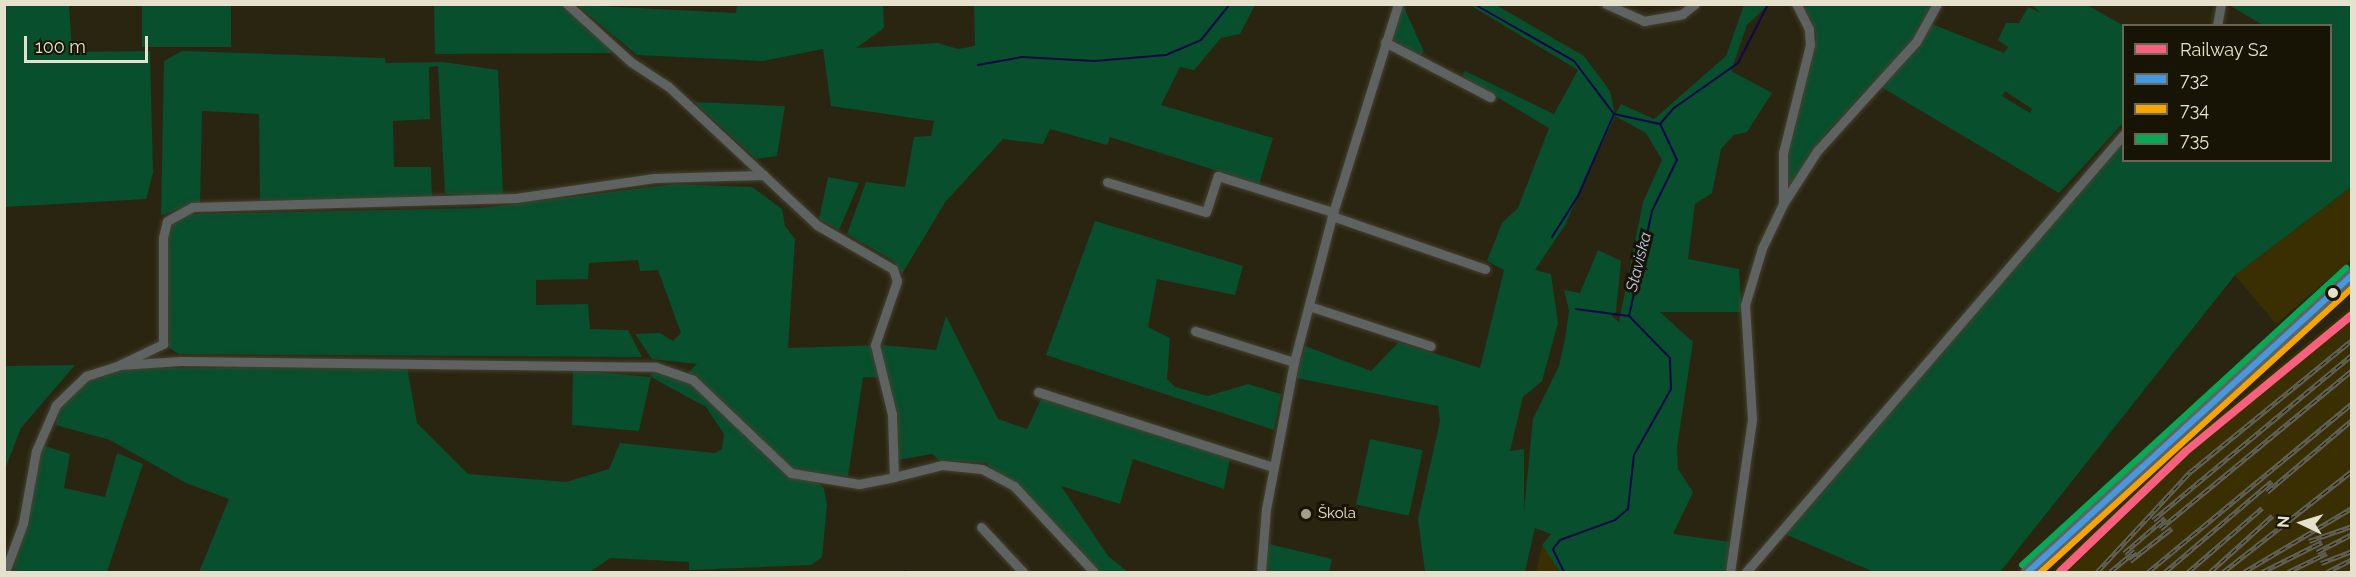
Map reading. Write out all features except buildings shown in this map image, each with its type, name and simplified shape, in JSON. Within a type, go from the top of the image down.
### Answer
[{"type":"main road","points":[[2028,573],[2352,274]]},
{"type":"street","points":[[567,4],[631,62],[669,87],[817,225],[886,260],[893,269],[897,281],[875,345],[892,414],[894,477]]},
{"type":"street","points":[[1261,573],[1273,467],[1294,362],[1332,214],[1398,4]]},
{"type":"street","points":[[1606,4],[1644,21],[1682,14],[1695,4]]},
{"type":"street","points":[[1783,204],[1783,153],[1810,45],[1809,29],[1796,4]]},
{"type":"street","points":[[1730,573],[1752,419],[1745,304],[1762,248],[1783,204],[1817,151],[1916,42],[1937,4]]},
{"type":"street","points":[[2217,24],[2221,4]]},
{"type":"street","points":[[1385,42],[1490,97]]},
{"type":"street","points":[[1746,573],[2122,136]]},
{"type":"street","points":[[5,573],[23,523],[36,451],[56,405],[86,376],[119,365],[163,344],[163,238],[167,221],[192,207],[516,198],[655,178],[764,175]]},
{"type":"street","points":[[1107,182],[1206,212],[1218,176],[1485,269]]},
{"type":"street","points":[[1309,306],[1431,345]]},
{"type":"street","points":[[1195,331],[1294,362]]},
{"type":"street","points":[[119,365],[181,361],[656,367],[693,380],[791,473],[859,484],[942,465],[982,470],[1014,486],[1094,573]]},
{"type":"street","points":[[1038,392],[1273,467]]},
{"type":"street","points":[[981,527],[1023,573]]},
{"type":"shaded area","points":[[2351,187],[2351,260],[2276,324],[2235,275]]},
{"type":"shaded area","points":[[2351,307],[2351,572],[2051,572],[2181,447]]},
{"type":"shaded area","points":[[1542,545],[1560,572],[1536,572]]},
{"type":"green space","points":[[5,4],[69,5],[72,52],[150,51],[153,173],[146,199],[5,207]]},
{"type":"green space","points":[[142,5],[231,5],[231,47],[142,47]]},
{"type":"green space","points":[[434,5],[563,5],[620,53],[435,54]]},
{"type":"green space","points":[[577,5],[736,13],[737,5],[883,5],[884,28],[856,48],[938,43],[958,49],[975,46],[974,5],[1255,5],[1240,34],[1221,38],[1194,70],[1180,67],[1161,105],[1273,138],[1259,184],[1110,137],[1107,145],[1050,129],[1043,144],[1003,139],[946,201],[902,274],[894,261],[847,234],[866,182],[905,187],[914,137],[931,136],[934,121],[831,106],[823,49],[763,61],[637,55]]},
{"type":"green space","points":[[1403,5],[1424,52],[1420,55],[1389,39]]},
{"type":"green space","points":[[1470,5],[1496,5],[1584,56],[1610,91],[1615,115],[1621,104],[1654,119],[1726,56],[1744,5],[1768,5],[1747,25],[1731,71],[1772,93],[1747,132],[1734,135],[1721,149],[1712,193],[1695,204],[1688,259],[1739,269],[1742,312],[1660,312],[1693,342],[1677,447],[1678,469],[1693,492],[1673,534],[1730,542],[1726,572],[1560,572],[1542,545],[1551,534],[1535,528],[1525,572],[1425,572],[1418,519],[1440,421],[1438,406],[1296,378],[1305,346],[1371,371],[1399,342],[1480,368],[1504,270],[1487,261],[1502,223],[1518,208],[1549,128],[1462,76],[1465,71],[1554,114],[1578,70]],"holes":[[[1615,116],[1646,133],[1662,160],[1643,202],[1619,322],[1611,315],[1616,312],[1621,261],[1598,250],[1580,293],[1564,290],[1569,310],[1565,339],[1559,366],[1533,419],[1524,511],[1524,449],[1510,451],[1523,397],[1542,381],[1558,323],[1551,274],[1535,270],[1565,225]]]},
{"type":"green space","points":[[1799,5],[1933,5],[1910,44],[1827,132],[1792,183],[1782,178],[1785,154],[1816,37],[1811,19]]},
{"type":"green space","points":[[2032,5],[2087,5],[2122,25],[2122,124],[2059,193],[1881,87],[1932,24],[2004,53],[2008,47],[1998,40],[2006,23],[2019,23],[2028,7],[2041,13]],"holes":[[[2005,91],[2032,109],[2030,113],[2002,96]]]},
{"type":"green space","points":[[2229,5],[2351,5],[2351,187],[2235,275],[2000,572],[1874,572],[1787,535],[1784,531],[2122,140],[2122,162],[2332,162],[2332,24],[2261,24]]},
{"type":"green space","points":[[182,51],[385,58],[386,63],[443,62],[498,70],[503,196],[445,194],[438,66],[429,67],[430,119],[393,121],[394,167],[431,167],[432,198],[260,201],[259,114],[202,111],[200,203],[161,215],[164,61]]},
{"type":"green space","points":[[694,102],[785,106],[777,156],[756,159]]},
{"type":"green space","points":[[828,177],[859,183],[839,230],[819,219]]},
{"type":"green space","points":[[675,184],[752,187],[782,209],[785,226],[795,239],[788,348],[883,345],[936,350],[946,316],[998,419],[1027,429],[1043,395],[1230,457],[1224,489],[1133,459],[1120,504],[1061,486],[1108,556],[1128,572],[1097,572],[986,463],[939,460],[932,454],[897,460],[898,418],[886,378],[863,377],[848,476],[828,474],[816,481],[824,488],[827,505],[822,557],[811,565],[689,570],[689,562],[610,558],[590,572],[199,572],[229,499],[186,483],[110,440],[56,425],[58,412],[84,382],[130,368],[407,367],[417,423],[468,474],[566,482],[609,469],[620,443],[715,453],[722,449],[724,434],[706,407],[651,377],[639,431],[572,425],[573,370],[650,377],[654,369],[685,376],[697,364],[652,359],[635,334],[660,333],[673,341],[681,333],[658,270],[640,271],[638,260],[589,263],[588,279],[536,280],[536,305],[588,304],[590,329],[628,330],[642,357],[179,354],[169,348],[167,239],[176,218],[189,214],[481,208]]},
{"type":"green space","points":[[1095,221],[1243,266],[1235,295],[1157,279],[1148,327],[1170,338],[1167,379],[1175,387],[1208,396],[1248,384],[1281,394],[1274,430],[1046,355]]},
{"type":"green space","points":[[75,365],[21,428],[5,469],[5,366]]},
{"type":"green space","points":[[1370,439],[1423,450],[1409,516],[1356,505]]},
{"type":"green space","points":[[42,445],[70,454],[64,488],[105,497],[117,453],[143,464],[107,572],[13,572]]},
{"type":"green space","points":[[1269,544],[1332,559],[1329,572],[1266,572]]},
{"type":"waterway","points":[[978,65],[1022,57],[1094,61],[1166,55],[1201,40],[1230,4]]},
{"type":"waterway","points":[[1474,4],[1574,61],[1614,114],[1660,124]]},
{"type":"waterway","name":"Staviska","points":[[1564,572],[1553,549],[1560,540],[1615,520],[1628,509],[1634,455],[1671,389],[1670,358],[1629,316],[1652,211],[1677,160],[1660,124],[1674,108],[1738,63],[1768,4]]},
{"type":"waterway","points":[[1552,237],[1578,196],[1614,114]]},
{"type":"waterway","points":[[1576,309],[1629,316]]},
{"type":"railway","points":[[2097,572],[2190,472],[2352,340]]},
{"type":"railway","points":[[2153,520],[2352,355]]},
{"type":"railway","points":[[2160,529],[2352,370]]},
{"type":"railway","points":[[2148,572],[2352,403]]},
{"type":"railway","points":[[2267,492],[2352,420]]},
{"type":"railway","points":[[2223,572],[2352,471]]},
{"type":"railway","points":[[2165,572],[2272,481]]},
{"type":"railway","points":[[2188,572],[2262,508]]},
{"type":"railway","points":[[2244,572],[2352,508]]},
{"type":"railway","points":[[2210,572],[2272,516]]},
{"type":"railway","points":[[2124,553],[2165,518]]},
{"type":"railway","points":[[2309,541],[2352,526]]},
{"type":"railway","points":[[2130,561],[2172,528]]},
{"type":"railway","points":[[2317,552],[2352,534]]},
{"type":"railway","points":[[2262,572],[2322,542]]},
{"type":"railway","points":[[2110,572],[2135,551]]},
{"type":"railway","points":[[2321,563],[2352,551]]},
{"type":"railway","points":[[2288,572],[2327,553]]},
{"type":"railway","points":[[2327,572],[2352,559]]},
{"type":"rail line","name":"S2","points":[[2060,572],[2185,452],[2352,315]]},
{"type":"transit line","name":"735","points":[[2022,565],[2346,268]]},
{"type":"transit line","name":"732","points":[[2028,572],[2352,275]]},
{"type":"transit line","name":"734","points":[[2041,572],[2352,288]]},
{"type":"place","name":"Škola","points":[[1306,514]]}]
